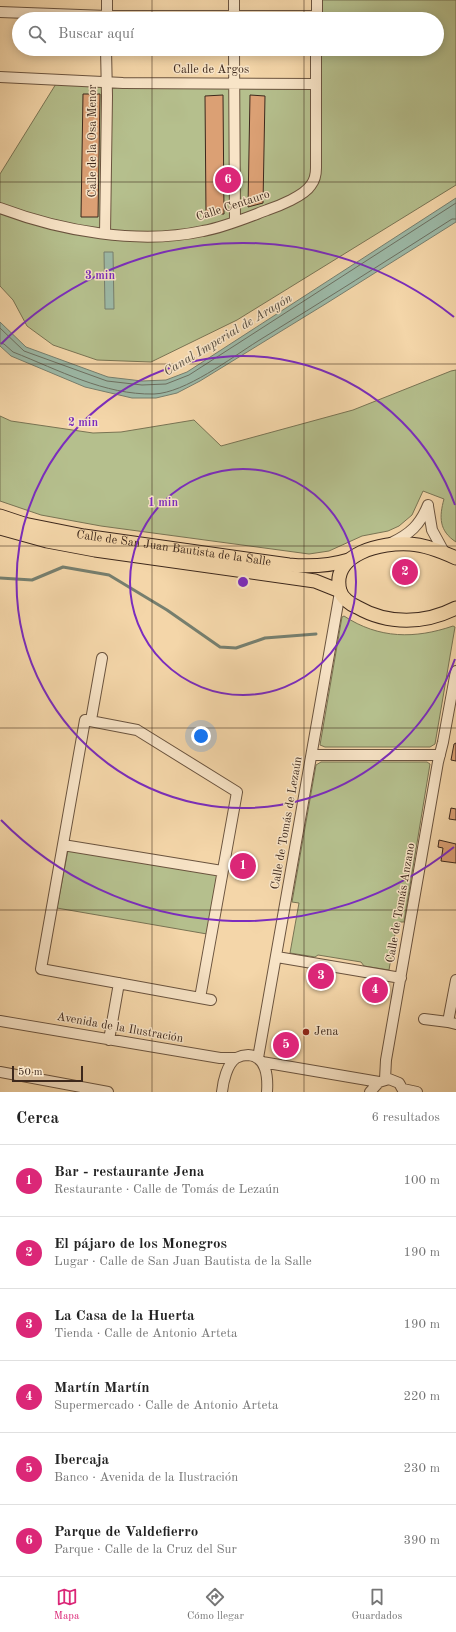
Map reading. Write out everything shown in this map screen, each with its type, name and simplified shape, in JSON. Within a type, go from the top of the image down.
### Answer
[{"type":"main road","name":"Calle de San Juan Bautista de la Salle","points":[[0,516],[24,524],[84,536],[289,565],[322,566],[336,564],[349,560],[365,551],[386,546],[414,545],[444,552],[456,558]]},
{"type":"main road","name":"Calle de San Juan Bautista de la Salle","points":[[0,528],[47,541],[95,550],[314,581],[340,591],[346,600],[360,609],[374,615],[391,619],[423,620],[446,613],[456,608]]},
{"type":"main road","points":[[340,591],[340,575],[349,560]]},
{"type":"street","points":[[107,0],[107,12]]},
{"type":"street","points":[[234,0],[234,12]]},
{"type":"street","points":[[317,0],[317,12]]},
{"type":"street","points":[[0,12],[12,13]]},
{"type":"street","name":"Calle de la Osa Menor","points":[[104,234],[107,96],[106,56]]},
{"type":"street","points":[[234,56],[236,222]]},
{"type":"street","name":"Calle Centauro","points":[[0,208],[43,222],[104,234],[154,236],[192,233],[236,222],[275,207],[301,193],[311,185],[314,180],[316,168],[316,56]]},
{"type":"street","name":"Calle de Argos","points":[[0,77],[106,82],[316,84]]},
{"type":"street","points":[[386,546],[403,537],[416,527],[428,505],[432,530],[444,552]]},
{"type":"street","name":"Calle de Tomás de Lezaún","points":[[260,1060],[340,591]]},
{"type":"street","points":[[92,720],[102,658]]},
{"type":"street","name":"Calle de Tomás Anzano","points":[[382,1081],[456,671]]},
{"type":"street","points":[[85,720],[92,720],[137,730],[237,792],[222,872],[206,999],[41,969],[85,720]]},
{"type":"street","points":[[312,755],[440,755]]},
{"type":"street","points":[[62,844],[222,872]]},
{"type":"street","points":[[277,957],[401,978]]},
{"type":"street","points":[[424,1020],[452,1023],[456,980]]},
{"type":"street","points":[[109,1040],[119,984]]},
{"type":"street","name":"Avenida de la Ilustración","points":[[0,1021],[220,1058],[236,1058],[247,1055],[260,1060]]},
{"type":"street","points":[[222,1092],[227,1071],[236,1058]]},
{"type":"street","points":[[260,1060],[382,1081],[396,1081],[404,1090],[416,1092]]},
{"type":"street","points":[[260,1060],[267,1074],[267,1092]]},
{"type":"street","points":[[0,1072],[103,1092]]},
{"type":"street","points":[[370,1092],[382,1081]]},
{"type":"green space","points":[[322,0],[456,0],[456,185],[237,320],[151,362],[97,360],[53,345],[27,326],[13,300],[0,286],[0,174],[59,79],[321,87],[321,56],[444,56],[444,12],[322,12]]},
{"type":"green space","points":[[456,370],[456,542],[450,538],[443,528],[441,512],[444,499],[423,491],[412,515],[399,526],[388,531],[362,536],[329,551],[309,554],[101,526],[41,515],[0,501],[0,416],[11,421],[93,433],[121,432],[194,420],[221,446],[353,410]]},
{"type":"green space","points":[[344,616],[357,624],[384,633],[411,635],[453,626],[455,627],[435,744],[430,747],[325,747],[320,745],[342,617]]},
{"type":"green space","points":[[321,762],[427,762],[430,764],[404,922],[397,922],[389,970],[364,966],[361,962],[318,955],[315,957],[290,953],[299,903],[292,902],[316,765]]},
{"type":"green space","points":[[68,850],[217,875],[207,934],[57,908]]},
{"type":"water","name":"Canal Imperial de Aragón","points":[[456,198],[456,222],[200,381],[177,393],[156,398],[132,398],[85,387],[11,356],[0,346],[0,322],[26,347],[108,377],[142,381],[166,380],[187,372]]},
{"type":"water","points":[[104,252],[113,252],[114,309],[105,309]]},
{"type":"building","points":[[83,94],[100,94],[98,217],[81,217]]},
{"type":"building","points":[[223,95],[224,214],[206,214],[205,96]]},
{"type":"building","points":[[250,95],[265,96],[263,203],[248,207]]},
{"type":"building","points":[[456,743],[456,761],[451,760],[454,744]]},
{"type":"building","points":[[451,808],[456,809],[456,820],[449,819]]},
{"type":"building","points":[[439,840],[456,844],[456,863],[441,861],[443,848],[438,847]]},
{"type":"waterway","points":[[0,578],[32,580],[63,567],[109,575],[167,610],[220,647],[236,648],[265,638],[316,634]]},
{"type":"place","name":"Parque de Valdefierro","points":[[228,180]]},
{"type":"place","name":"El pájaro de los Monegros","points":[[405,572]]},
{"type":"place","name":"Bar - restaurante Jena","points":[[243,866]]},
{"type":"place","name":"La Casa de la Huerta","points":[[321,976]]},
{"type":"place","name":"Martín Martín","points":[[375,990]]},
{"type":"place","name":"Jena","points":[[306,1032]]},
{"type":"place","name":"Ibercaja","points":[[286,1045]]}]
